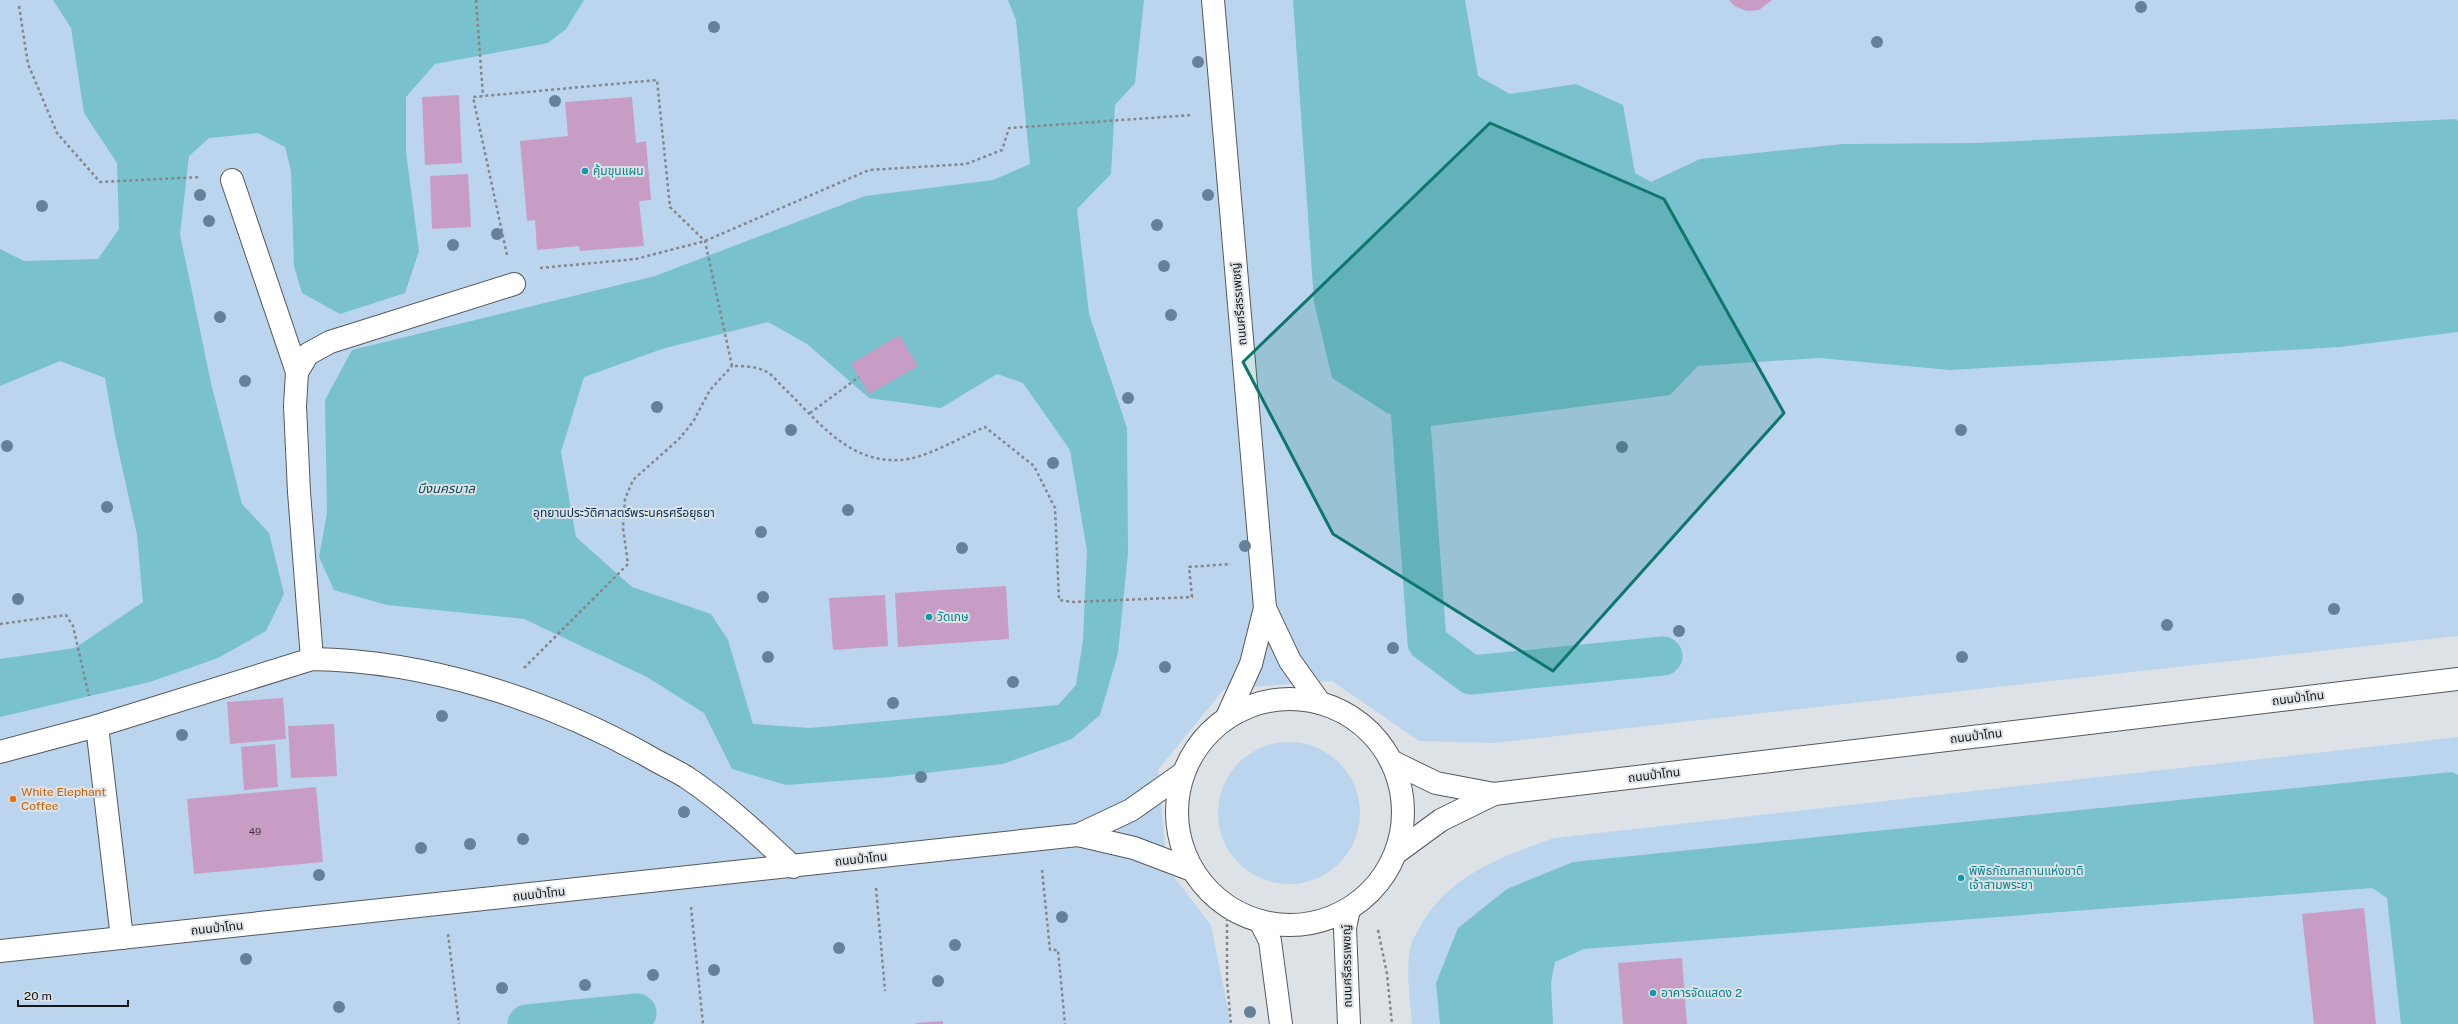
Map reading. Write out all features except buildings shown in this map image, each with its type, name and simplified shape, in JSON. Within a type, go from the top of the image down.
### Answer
[{"type":"main road","name":"ถนนศรีสรรเพชญ์","points":[[1213,0],[1265,608],[1250,664],[1227,717]]},
{"type":"main road","points":[[232,180],[297,372],[295,406],[299,492],[312,659]]},
{"type":"main road","points":[[297,372],[308,354],[330,342],[514,284]]},
{"type":"main road","name":"ถนนศรีสรรเพชญ์","points":[[1265,608],[1290,661],[1320,703]]},
{"type":"main road","points":[[0,752],[97,726],[312,659],[346,659],[415,669],[501,692],[548,708],[614,738],[686,777],[747,824],[793,867]]},
{"type":"main road","name":"ถนนป่าโทน","points":[[1391,761],[1436,783],[1494,794],[2458,679]]},
{"type":"main road","points":[[1296,699],[1320,703],[1342,712],[1362,725],[1379,741],[1391,761],[1400,783],[1403,806],[1402,829],[1396,852],[1385,874],[1370,892],[1349,909],[1321,920],[1298,924],[1260,921],[1227,906],[1208,890],[1192,870],[1182,848],[1177,824],[1177,799],[1182,774],[1197,747],[1208,733],[1227,717],[1249,706],[1273,700],[1296,699]]},
{"type":"main road","points":[[97,726],[122,938]]},
{"type":"main road","name":"ถนนป่าโทน","points":[[0,951],[793,867],[1078,835],[1131,810],[1182,774]]},
{"type":"main road","name":"ถนนป่าโทน","points":[[1396,852],[1441,820],[1494,794]]},
{"type":"main road","name":"ถนนป่าโทน","points":[[1078,835],[1134,848],[1192,870]]},
{"type":"main road","name":"ถนนศรีสรรเพชญ์","points":[[1349,909],[1345,928],[1349,1024]]},
{"type":"main road","points":[[1260,921],[1270,940],[1281,1024]]},
{"type":"path","points":[[476,0],[483,96]]},
{"type":"path","points":[[19,6],[28,64],[57,133],[100,182],[194,176]]},
{"type":"path","points":[[514,284],[473,97],[657,80],[670,207],[705,241],[732,366]]},
{"type":"path","points":[[514,284],[528,270],[636,259],[705,241],[869,170],[966,164],[1002,150],[1009,128],[1131,121],[1222,112]]},
{"type":"path","points":[[546,644],[628,564],[623,528],[625,499],[633,480],[679,440],[693,422],[710,390],[732,366],[747,366],[767,372],[832,436],[853,451],[874,458],[900,460],[925,453],[985,427],[1034,466],[1055,508],[1059,600],[1073,602],[1158,597],[1192,597],[1189,567],[1261,561]]},
{"type":"path","points":[[810,413],[859,377]]},
{"type":"path","points":[[0,624],[66,615],[73,626],[91,701]]},
{"type":"path","points":[[1039,840],[1050,950],[1058,950],[1065,1024]]},
{"type":"path","points":[[874,857],[885,991]]},
{"type":"path","points":[[688,878],[703,1024]]},
{"type":"path","points":[[1370,892],[1387,974],[1392,1024]]},
{"type":"path","points":[[445,904],[459,1024]]},
{"type":"path","points":[[1227,906],[1227,981],[1231,1024]]},
{"type":"highlighted area","points":[[1490,123],[1664,199],[1784,413],[1553,671],[1333,534],[1243,362]]},
{"type":"green space","name":"อุทยานประวัติศาสตร์พระนครศรีอยุธยา","points":[[0,0],[2458,0],[2458,636],[1494,743],[1419,741],[1332,681],[1224,689],[1158,770],[1167,868],[1211,925],[1231,1024],[0,1024]]},
{"type":"green space","name":"พิพิธภัณฑสถานแห่งชาติ เจ้าสามพระยา","points":[[2458,737],[2458,1024],[1412,1024],[1408,984],[1409,955],[1413,939],[1430,911],[1444,895],[1459,882],[1477,871],[1515,852],[1554,838]]},
{"type":"green space","points":[[1282,742],[1296,742],[1310,745],[1322,750],[1334,758],[1344,768],[1355,786],[1359,799],[1359,827],[1355,840],[1344,858],[1334,868],[1322,876],[1310,881],[1296,884],[1282,884],[1268,881],[1256,876],[1244,868],[1234,858],[1226,846],[1221,834],[1218,820],[1218,806],[1221,792],[1226,780],[1234,768],[1244,758],[1256,750],[1268,745]]},
{"type":"water","points":[[53,0],[584,0],[566,29],[548,43],[435,64],[406,97],[406,152],[419,251],[405,293],[340,314],[302,293],[294,266],[291,171],[285,147],[258,133],[209,138],[189,156],[180,234],[211,383],[242,504],[269,533],[284,594],[266,631],[218,658],[150,682],[0,717],[0,659],[75,648],[143,602],[137,535],[115,435],[105,378],[60,361],[0,386],[0,249],[24,261],[98,259],[119,229],[117,163],[84,113],[71,28]]},
{"type":"water","name":"บึงนครบาล","points":[[1008,0],[1144,0],[1135,83],[1115,105],[1111,174],[1077,209],[1089,314],[1127,428],[1128,553],[1118,653],[1100,715],[1072,739],[1003,764],[891,777],[786,785],[732,769],[704,713],[647,677],[524,619],[387,605],[334,590],[319,557],[327,513],[325,400],[352,350],[655,276],[865,196],[993,180],[1030,164],[1016,20]],"holes":[[[768,322],[807,344],[869,398],[941,408],[997,374],[1023,383],[1070,450],[1087,551],[1083,640],[1076,685],[1058,705],[810,728],[753,724],[728,640],[711,614],[632,587],[576,537],[561,452],[584,377],[662,349]]]},
{"type":"water","points":[[1293,0],[1465,0],[1478,76],[1510,94],[1576,84],[1623,105],[1635,173],[1651,182],[1700,159],[1843,144],[1977,143],[2456,119],[2458,121],[2458,332],[2340,347],[1950,370],[1819,358],[1698,366],[1670,395],[1431,426],[1387,413],[1332,378],[1314,302]]},
{"type":"water","points":[[2452,772],[2458,775],[2458,1024],[2401,1024],[2387,898],[2372,888],[1584,949],[1555,962],[1551,982],[1553,1024],[1440,1024],[1436,983],[1458,928],[1507,889],[1573,862]]},
{"type":"waterway","points":[[1407,367],[1427,642],[1471,675],[1663,656]]},
{"type":"waterway","points":[[527,1024],[637,1013]]},
{"type":"place","name":"คุ้มขุนแผน","points":[[585,171]]},
{"type":"place","name":"วัดเกษ","points":[[929,617]]},
{"type":"place","name":"White Elephant Coffee","points":[[13,799]]},
{"type":"place","name":"พิพิธภัณฑสถานแห่งชาติ เจ้าสามพระยา","points":[[1961,878]]},
{"type":"place","name":"อาคารจัดแสดง 2","points":[[1653,993]]}]
